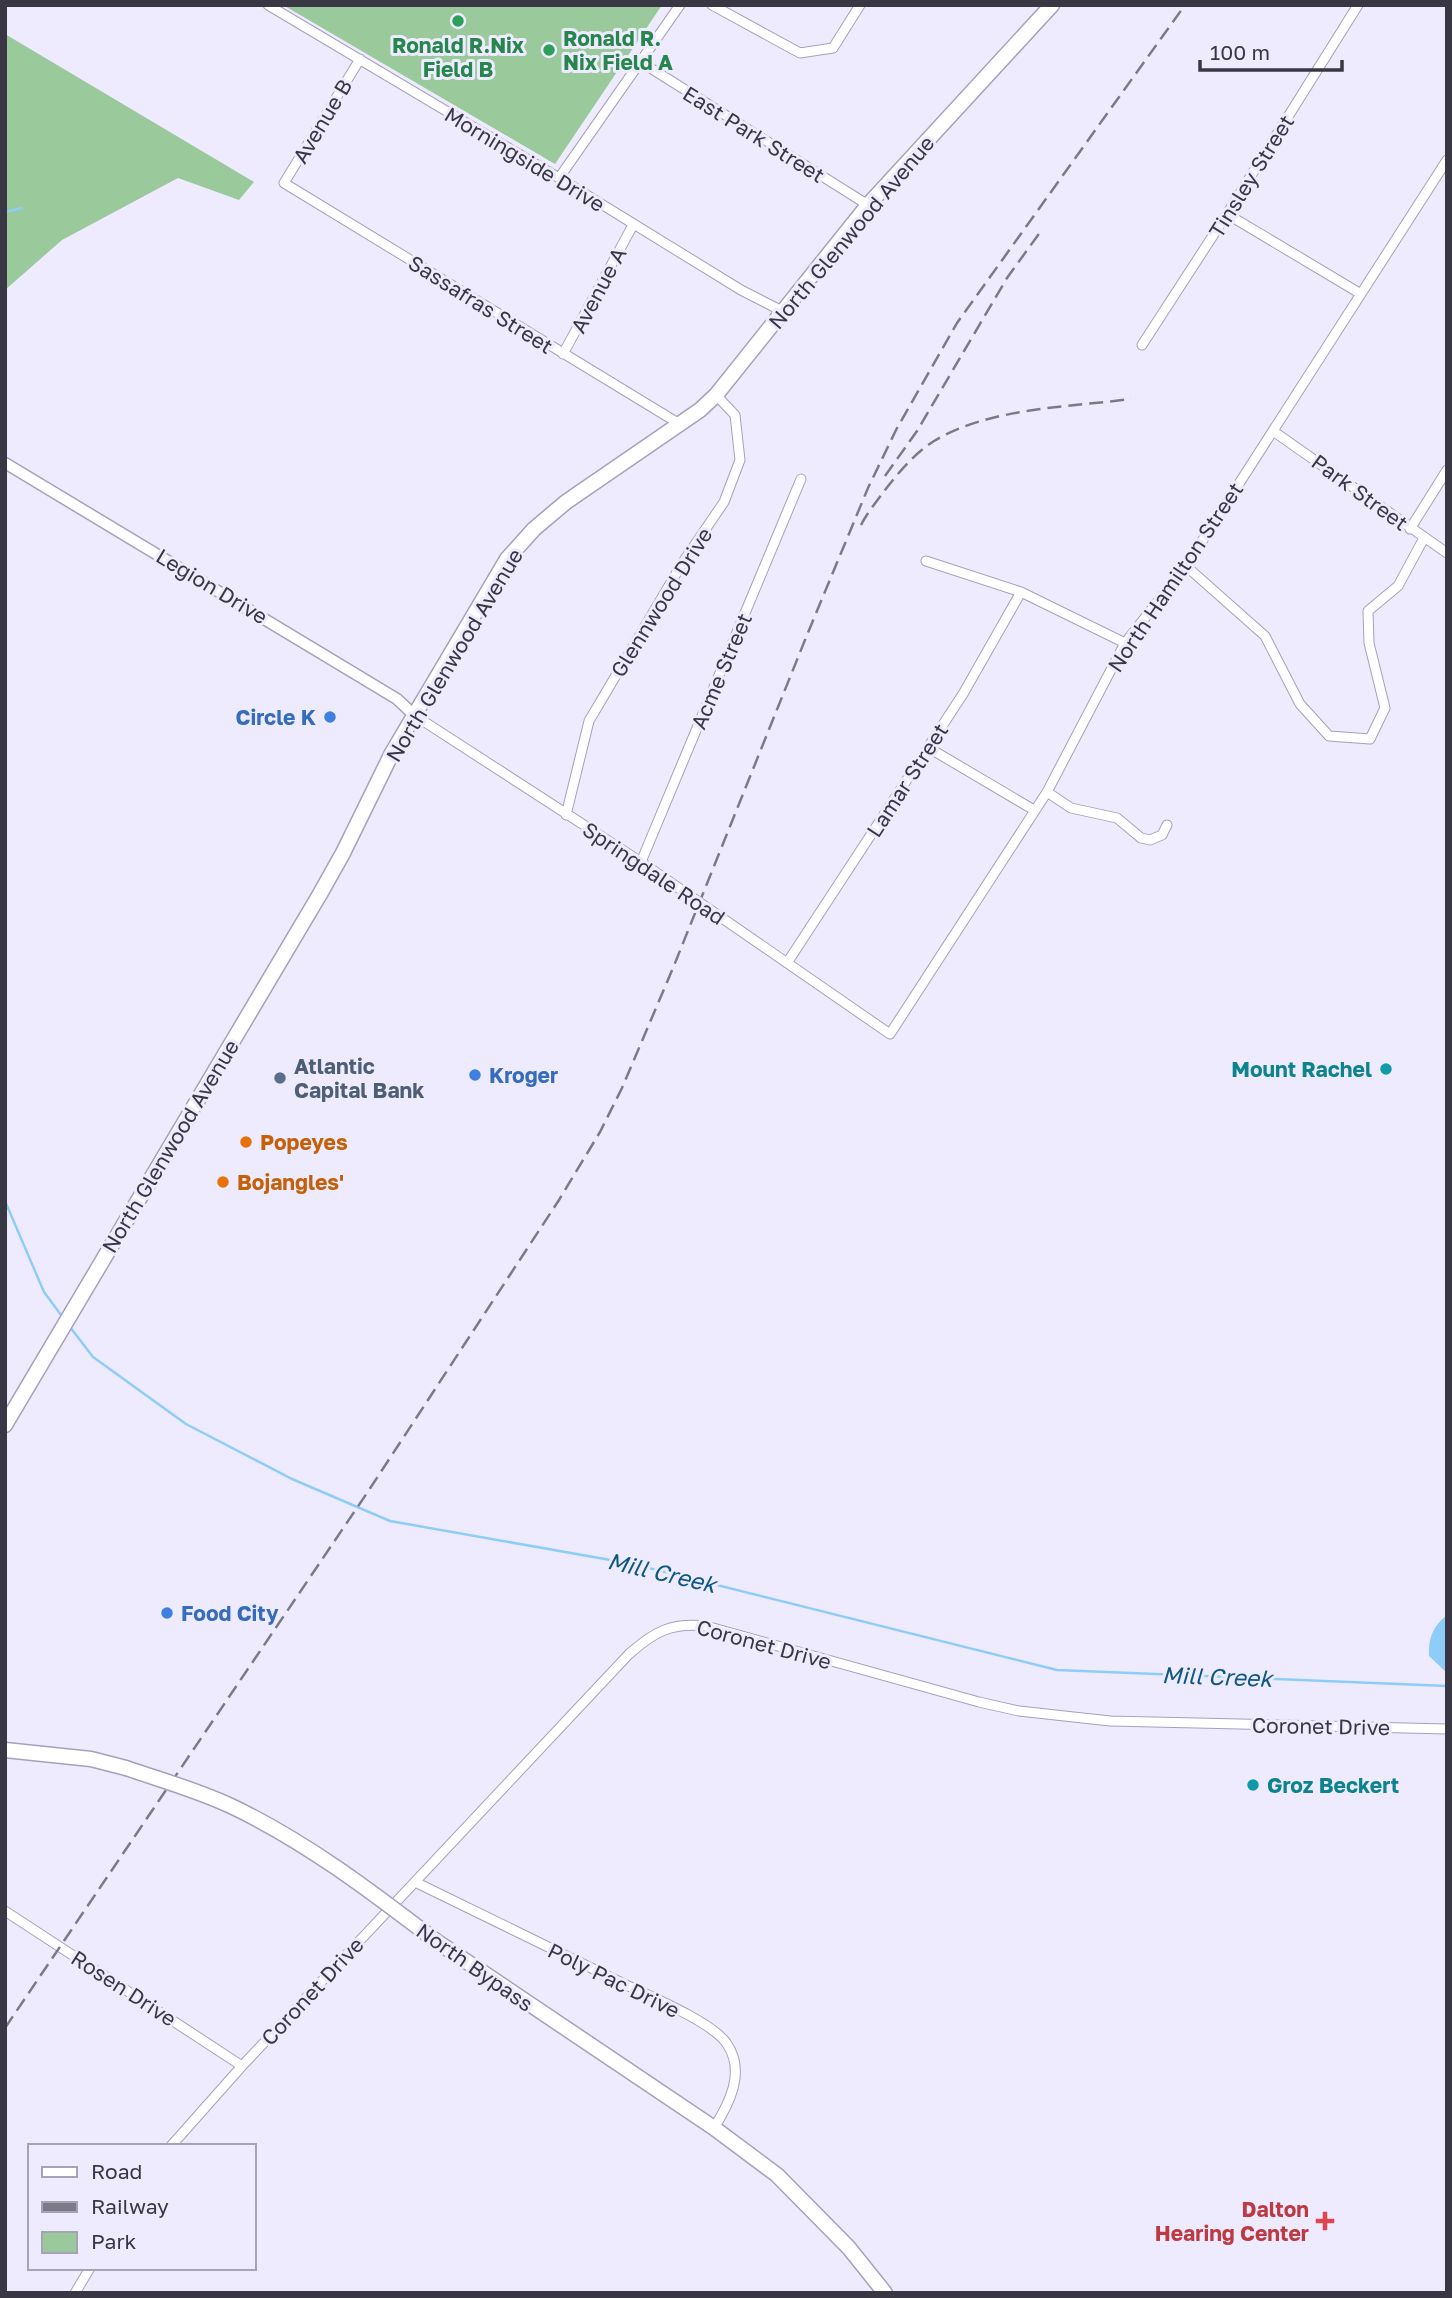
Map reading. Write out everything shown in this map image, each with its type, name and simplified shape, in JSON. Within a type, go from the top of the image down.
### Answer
[{"type":"main road","name":"North Glenwood Avenue","points":[[5,1425],[343,853],[392,753],[507,559],[566,502],[700,410],[716,395],[868,205],[1052,5]]},
{"type":"main road","name":"North Bypass","points":[[5,1750],[91,1759],[126,1768],[231,1806],[307,1848],[436,1941],[714,2128],[777,2175],[849,2248],[886,2293]]},
{"type":"street","name":"Morningside Drive","points":[[268,5],[741,290],[782,311]]},
{"type":"street","points":[[559,178],[680,5]]},
{"type":"street","points":[[712,5],[800,53],[833,48],[860,5]]},
{"type":"street","name":"Tinsley Street","points":[[1142,345],[1358,5]]},
{"type":"street","name":"Avenue B","points":[[284,183],[360,59]]},
{"type":"street","name":"East Park Street","points":[[641,62],[868,205]]},
{"type":"street","name":"North Hamilton Street","points":[[890,1034],[1046,792],[1125,643],[1186,566],[1447,160]]},
{"type":"street","name":"Sassafras Street","points":[[284,183],[678,423]]},
{"type":"street","points":[[1227,214],[1361,294]]},
{"type":"street","name":"Avenue A","points":[[563,354],[633,225]]},
{"type":"street","name":"Glennwood Drive","points":[[566,815],[589,721],[683,562],[724,502],[740,460],[735,415],[716,395]]},
{"type":"street","name":"Park Street","points":[[1273,431],[1447,553]]},
{"type":"street","name":"Legion Drive","points":[[5,463],[389,694],[414,715]]},
{"type":"street","points":[[1410,528],[1447,470]]},
{"type":"street","name":"Acme Street","points":[[641,862],[801,479]]},
{"type":"street","points":[[1186,566],[1265,636],[1300,704],[1328,736],[1370,739],[1385,708],[1369,643],[1368,611],[1398,586],[1424,538]]},
{"type":"street","points":[[926,561],[1021,592],[1125,643]]},
{"type":"street","name":"Lamar Street","points":[[787,963],[929,748],[1021,592]]},
{"type":"street","name":"Springdale Road","points":[[414,715],[641,862],[890,1034]]},
{"type":"street","points":[[929,748],[1034,810]]},
{"type":"street","points":[[1046,792],[1071,808],[1117,818],[1141,838],[1150,840],[1162,835],[1167,825]]},
{"type":"street","name":"Coronet Drive","points":[[173,2144],[242,2066],[629,1654],[646,1639],[662,1630],[688,1624],[718,1629],[979,1702],[1032,1713],[1110,1721],[1447,1729]]},
{"type":"street","name":"Poly Pac Drive","points":[[415,1882],[661,2002],[722,2036],[734,2058],[735,2072],[729,2105],[714,2128]]},
{"type":"street","name":"Rosen Drive","points":[[5,1911],[242,2066]]},
{"type":"street","points":[[75,2293],[89,2270]]},
{"type":"green space","points":[[283,5],[662,5],[555,164]]},
{"type":"green space","points":[[5,34],[254,182],[239,200],[178,178],[62,240],[5,290]]},
{"type":"water","points":[[1447,1615],[1447,1673],[1429,1656],[1429,1650],[1435,1628]]},
{"type":"waterway","points":[[5,212],[22,208]]},
{"type":"waterway","name":"Mill Creek","points":[[5,1201],[44,1292],[64,1319]]},
{"type":"waterway","name":"Mill Creek","points":[[70,1327],[93,1357],[186,1424],[292,1479],[390,1521],[633,1564],[1057,1670],[1447,1686]]},
{"type":"railway","points":[[5,2028],[367,1493],[559,1200],[600,1132],[622,1088],[673,968],[807,635],[868,488],[896,430],[957,323],[1185,5]]},
{"type":"railway","points":[[885,476],[917,431],[1007,278],[1041,231]]},
{"type":"railway","points":[[861,525],[908,463],[934,441],[955,430],[1004,415],[1131,399]]},
{"type":"place","name":"Ronald R.Nix Field B","points":[[458,21]]},
{"type":"place","name":"Ronald R. Nix Field A","points":[[549,50]]},
{"type":"place","name":"Circle K","points":[[330,717]]},
{"type":"place","name":"Mount Rachel","points":[[1386,1069]]},
{"type":"place","name":"Kroger","points":[[475,1075]]},
{"type":"place","name":"Atlantic Capital Bank","points":[[280,1078]]},
{"type":"place","name":"Popeyes","points":[[246,1142]]},
{"type":"place","name":"Bojangles'","points":[[223,1182]]},
{"type":"place","name":"Food City","points":[[167,1613]]},
{"type":"place","name":"Groz Beckert","points":[[1253,1785]]},
{"type":"place","name":"Dalton Hearing Center","points":[[1325,2221]]}]
